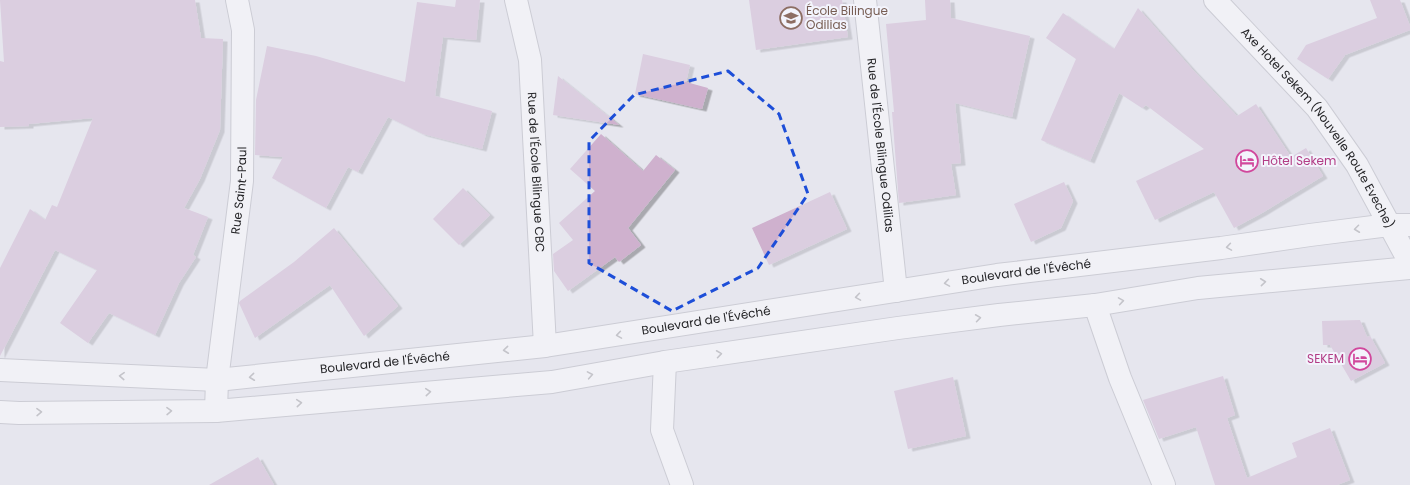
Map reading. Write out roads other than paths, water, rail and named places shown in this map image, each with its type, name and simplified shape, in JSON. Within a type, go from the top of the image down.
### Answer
[{"type":"main road","name":"Rue Saint-Paul","points":[[216,410],[217,380],[242,181],[243,30],[237,0]]},
{"type":"main road","name":"Rue de l'École Bilingue CBC","points":[[516,0],[530,60],[545,346]]},
{"type":"main road","name":"Rue de l'École Bilingue Odilias","points":[[865,0],[896,291]]},
{"type":"main road","name":"Axe Hotel Sekem (Nouvelle Route Eveche)","points":[[1215,0],[1317,108],[1400,225],[1410,263]]},
{"type":"main road","name":"Boulevard de l'Évêché","points":[[0,370],[217,380],[545,346],[997,275],[1400,225]]},
{"type":"main road","points":[[0,412],[216,410],[552,382],[665,362],[898,328],[1095,305],[1198,288],[1410,268]]},
{"type":"main road","points":[[1095,305],[1120,378],[1164,485]]},
{"type":"main road","points":[[665,362],[662,430],[682,485]]},
{"type":"place","name":"École Bilingue Odilias","points":[[791,18]]},
{"type":"place","name":"Hôtel Sekem","points":[[1247,161]]},
{"type":"place","name":"SEKEM","points":[[1360,359]]}]
